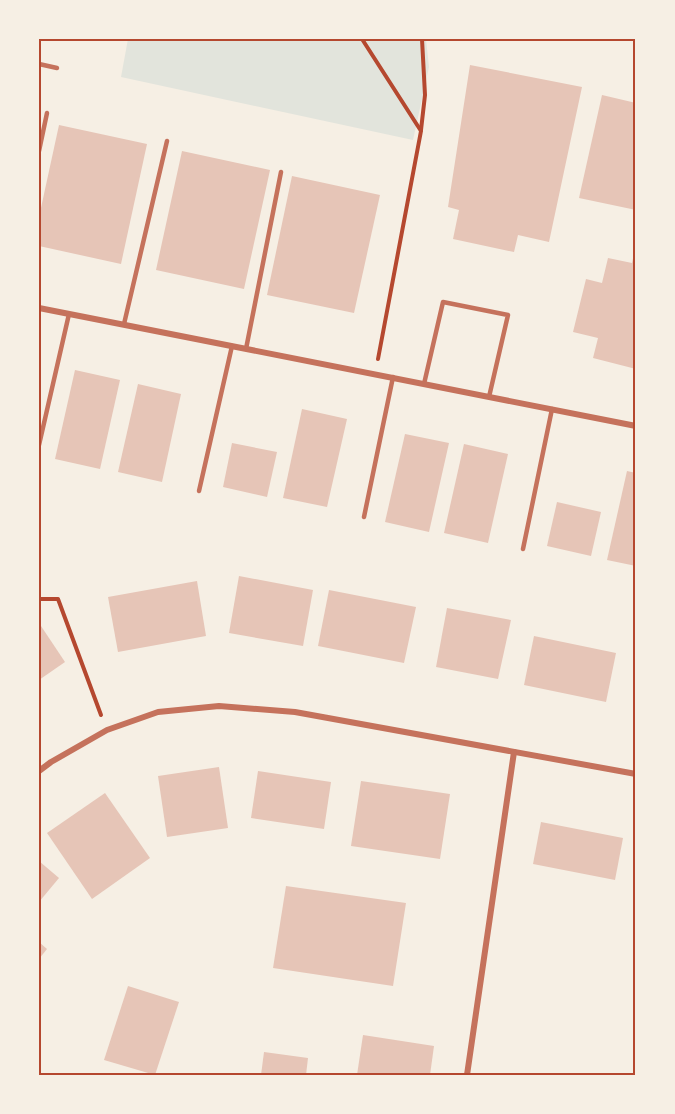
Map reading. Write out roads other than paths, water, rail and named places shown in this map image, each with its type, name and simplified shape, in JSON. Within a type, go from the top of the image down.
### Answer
[{"type":"street","points":[[39,308],[636,426]]},
{"type":"street","points":[[39,771],[107,730],[158,712],[219,706],[295,712],[636,774]]},
{"type":"street","points":[[467,1075],[514,752]]},
{"type":"lane","points":[[39,64],[57,68]]},
{"type":"lane","points":[[39,152],[47,113]]},
{"type":"lane","points":[[124,324],[167,141]]},
{"type":"lane","points":[[246,349],[281,172]]},
{"type":"lane","points":[[424,384],[442,302],[508,315],[489,397]]},
{"type":"lane","points":[[39,445],[69,314]]},
{"type":"lane","points":[[199,491],[232,346]]},
{"type":"lane","points":[[364,517],[393,377]]},
{"type":"lane","points":[[523,549],[552,409]]}]
